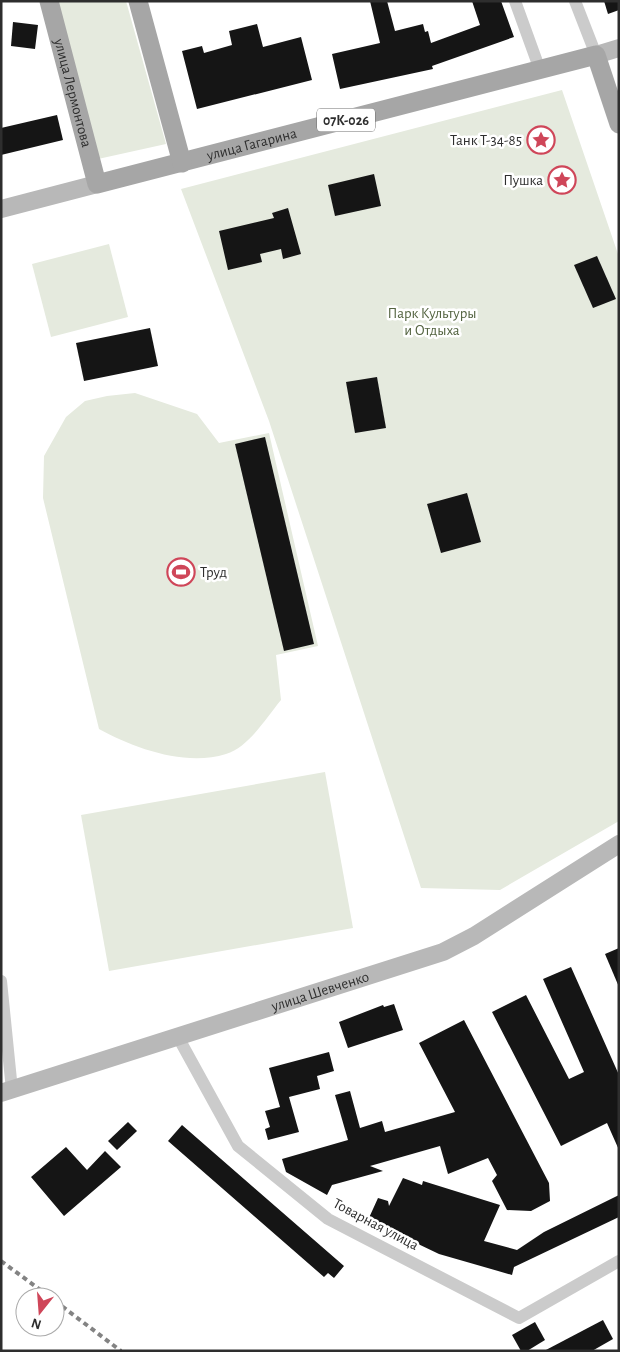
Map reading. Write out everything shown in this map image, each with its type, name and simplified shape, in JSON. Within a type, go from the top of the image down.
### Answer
[{"type":"main road","name":"улица Лермонтова","points":[[49,1],[97,184]]},
{"type":"main road","points":[[138,1],[182,162]]},
{"type":"main road","name":"улица Гагарина","points":[[97,184],[596,55]]},
{"type":"main road","points":[[596,55],[619,124]]},
{"type":"street","points":[[515,1],[540,70]]},
{"type":"street","points":[[575,1],[596,55]]},
{"type":"street","name":"улица Гагарина","points":[[596,55],[619,48]]},
{"type":"street","name":"улица Гагарина","points":[[1,210],[97,184]]},
{"type":"street","name":"улица Шевченко","points":[[6,1092],[450,948],[474,936],[619,844]]},
{"type":"street","points":[[1,981],[6,1092]]},
{"type":"street","name":"Товарная улица","points":[[178,1037],[238,1146],[328,1219],[519,1318],[619,1260]]},
{"type":"green space","points":[[57,1],[126,1],[166,144],[98,159]]},
{"type":"green space","name":"Парк Культуры и Отдыха","points":[[562,90],[619,257],[619,821],[500,890],[421,888],[269,421],[181,189]]},
{"type":"green space","points":[[109,244],[128,317],[51,337],[32,264]]},
{"type":"green space","name":"Труд","points":[[135,393],[197,414],[219,443],[269,433],[318,646],[276,655],[281,700],[250,739],[226,754],[194,758],[160,754],[128,743],[99,729],[43,498],[44,456],[66,417],[85,401]]},
{"type":"green space","points":[[325,772],[353,928],[109,971],[81,815]]},
{"type":"building","points":[[370,1],[387,1],[395,31],[423,24],[425,32],[428,31],[431,43],[480,25],[472,1],[501,1],[514,37],[432,66],[433,69],[340,89],[332,54],[380,43]]},
{"type":"building","points":[[604,1],[619,1],[619,10],[608,14]]},
{"type":"building","points":[[13,22],[38,25],[35,49],[11,46]]},
{"type":"building","points":[[257,24],[263,47],[301,37],[312,80],[197,109],[182,51],[202,46],[204,53],[232,45],[229,31]]},
{"type":"building","points":[[57,115],[63,140],[1,155],[1,128]]},
{"type":"building","points":[[374,174],[381,206],[335,216],[328,185]]},
{"type":"building","points":[[288,208],[301,254],[283,259],[281,249],[260,254],[262,262],[228,270],[219,231],[274,218],[272,213]]},
{"type":"building","points":[[597,256],[616,299],[593,308],[574,265]]},
{"type":"building","points":[[150,328],[158,366],[84,381],[76,343]]},
{"type":"building","points":[[377,377],[386,428],[355,433],[346,382]]},
{"type":"building","points":[[265,437],[314,644],[284,651],[235,444]]},
{"type":"building","points":[[467,493],[481,542],[441,553],[427,504]]},
{"type":"building","points":[[619,948],[619,987],[605,954]]},
{"type":"building","points":[[571,967],[619,1075],[619,1150],[607,1123],[561,1146],[492,1012],[526,995],[569,1079],[584,1072],[543,979]]},
{"type":"building","points":[[394,1004],[403,1030],[348,1048],[339,1022],[383,1005],[384,1007]]},
{"type":"building","points":[[464,1020],[549,1183],[550,1201],[531,1211],[507,1210],[492,1181],[497,1175],[488,1158],[448,1174],[440,1146],[370,1166],[383,1171],[332,1185],[327,1195],[286,1172],[282,1159],[348,1140],[335,1095],[350,1091],[360,1128],[382,1121],[385,1132],[455,1112],[419,1043]]},
{"type":"building","points":[[329,1052],[334,1071],[317,1076],[320,1089],[289,1097],[299,1132],[268,1140],[265,1129],[270,1127],[265,1111],[280,1107],[269,1068]]},
{"type":"building","points":[[128,1122],[137,1131],[117,1150],[108,1141]]},
{"type":"building","points":[[182,1125],[344,1266],[334,1278],[328,1273],[324,1277],[168,1141]]},
{"type":"building","points":[[66,1147],[87,1170],[105,1151],[121,1167],[64,1216],[31,1177]]},
{"type":"building","points":[[403,1178],[422,1185],[423,1181],[500,1205],[484,1241],[517,1250],[544,1232],[619,1195],[619,1217],[514,1267],[512,1275],[439,1254],[368,1220],[378,1198],[388,1201],[389,1206]]},
{"type":"building","points":[[603,1320],[613,1339],[592,1351],[544,1351]]},
{"type":"building","points":[[535,1322],[545,1340],[527,1351],[521,1351],[512,1335]]},
{"type":"railway","points":[[1,1261],[36,1287]]},
{"type":"railway","points":[[65,1309],[121,1351]]},
{"type":"place","name":"Танк Т-34-85","points":[[541,140]]},
{"type":"place","name":"Пушка","points":[[562,180]]},
{"type":"place","name":"Труд","points":[[181,572]]}]
